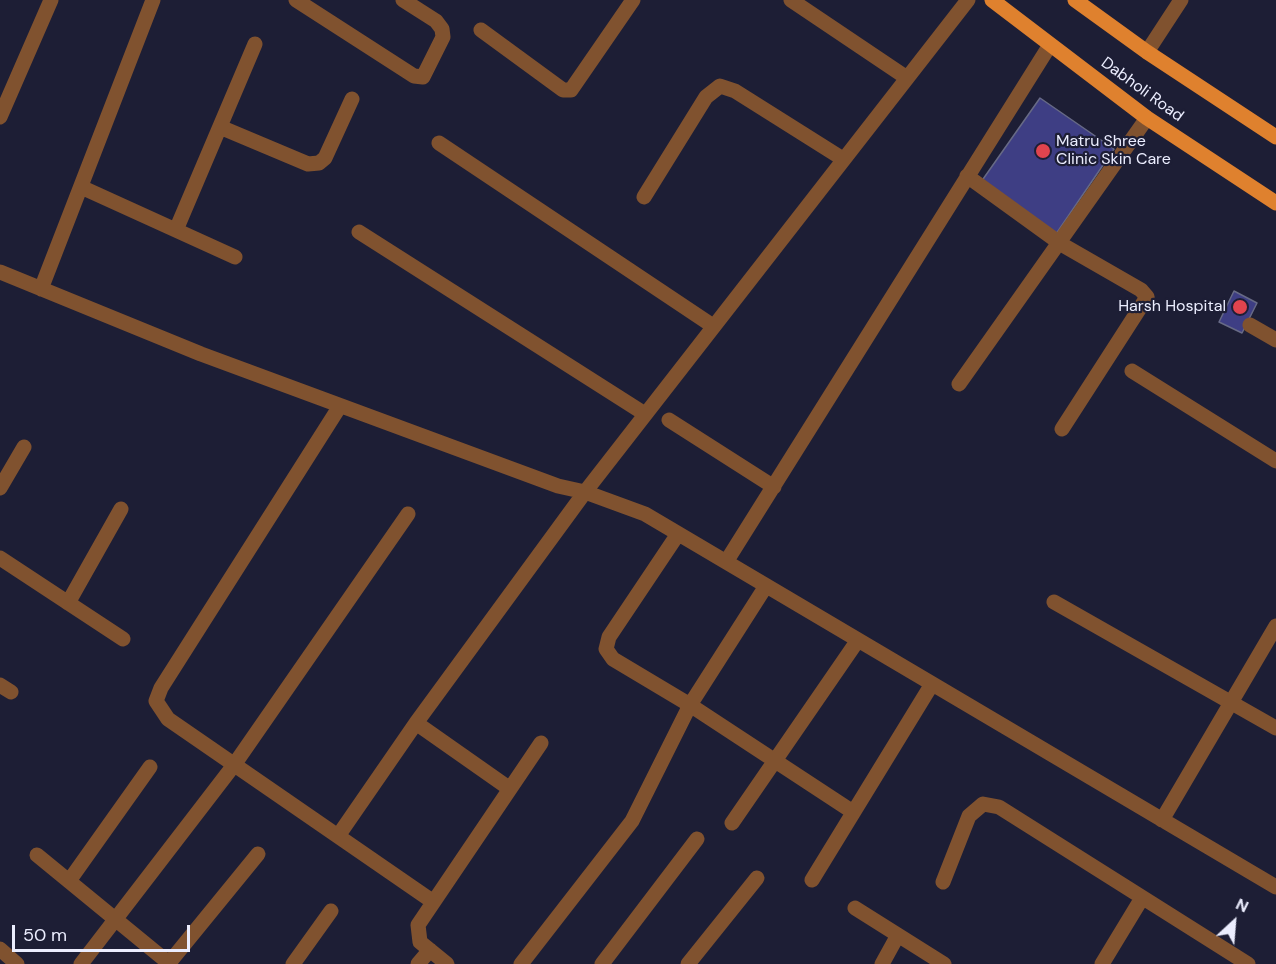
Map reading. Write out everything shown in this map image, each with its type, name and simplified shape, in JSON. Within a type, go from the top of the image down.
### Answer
[{"type":"main road","name":"Dabholi Road","points":[[992,0],[1147,118],[1276,203]]},
{"type":"main road","name":"Dabholi Road","points":[[1075,0],[1147,52],[1276,137]]},
{"type":"street","points":[[0,117],[51,0]]},
{"type":"street","points":[[41,289],[153,0]]},
{"type":"street","points":[[296,0],[414,76],[423,77],[443,37],[442,29],[436,21],[403,0]]},
{"type":"street","points":[[481,30],[564,90],[571,90],[633,0]]},
{"type":"street","points":[[791,0],[907,78]]},
{"type":"street","points":[[338,836],[416,723],[585,492],[968,0]]},
{"type":"street","points":[[1147,52],[1181,0]]},
{"type":"street","points":[[176,230],[255,44]]},
{"type":"street","points":[[726,562],[1050,45]]},
{"type":"street","points":[[644,197],[706,97],[720,86],[735,91],[843,159]]},
{"type":"street","points":[[220,127],[308,164],[319,163],[325,158],[352,99]]},
{"type":"street","points":[[958,384],[1061,243],[1147,118]]},
{"type":"street","points":[[439,143],[713,326]]},
{"type":"street","points":[[968,176],[1061,243],[1141,290],[1147,297],[1062,429]]},
{"type":"street","points":[[81,187],[235,257]]},
{"type":"street","points":[[359,232],[645,414]]},
{"type":"street","points":[[0,272],[201,354],[558,486],[585,492],[645,514],[1276,887]]},
{"type":"street","points":[[1250,325],[1276,340]]},
{"type":"street","points":[[1132,371],[1276,460]]},
{"type":"street","points":[[340,406],[167,678],[156,701],[168,719],[432,901]]},
{"type":"street","points":[[669,420],[774,487]]},
{"type":"street","points":[[0,488],[24,447]]},
{"type":"street","points":[[68,603],[120,509]]},
{"type":"street","points":[[81,964],[234,765],[408,514]]},
{"type":"street","points":[[678,534],[609,638],[606,649],[613,659],[690,705],[853,812]]},
{"type":"street","points":[[0,558],[123,639]]},
{"type":"street","points":[[521,964],[632,821],[690,705],[766,586]]},
{"type":"street","points":[[1054,602],[1230,704],[1276,728]]},
{"type":"street","points":[[1162,820],[1276,626]]},
{"type":"street","points":[[732,824],[858,640]]},
{"type":"street","points":[[812,880],[932,684]]},
{"type":"street","points":[[416,723],[510,789]]},
{"type":"street","points":[[447,964],[420,942],[418,925],[432,901],[541,743]]},
{"type":"street","points":[[69,881],[150,767]]},
{"type":"street","points":[[943,882],[969,816],[983,804],[999,807],[1142,898],[1231,960],[1248,964]]},
{"type":"street","points":[[602,964],[697,839]]},
{"type":"street","points":[[37,855],[170,964],[258,854]]},
{"type":"street","points":[[688,964],[758,878]]},
{"type":"street","points":[[1102,964],[1142,898]]},
{"type":"street","points":[[855,908],[944,964]]},
{"type":"street","points":[[293,964],[331,911]]},
{"type":"street","points":[[882,964],[898,935]]},
{"type":"street","points":[[0,949],[17,964]]},
{"type":"street","points":[[418,964],[430,950]]},
{"type":"building","points":[[1040,98],[1114,149],[1056,234],[981,182]]},
{"type":"building","points":[[1234,291],[1257,303],[1242,333],[1219,322]]},
{"type":"place","name":"Matru Shree Clinic Skin Care","points":[[1043,151]]},
{"type":"place","name":"Harsh Hospital","points":[[1240,307]]}]
